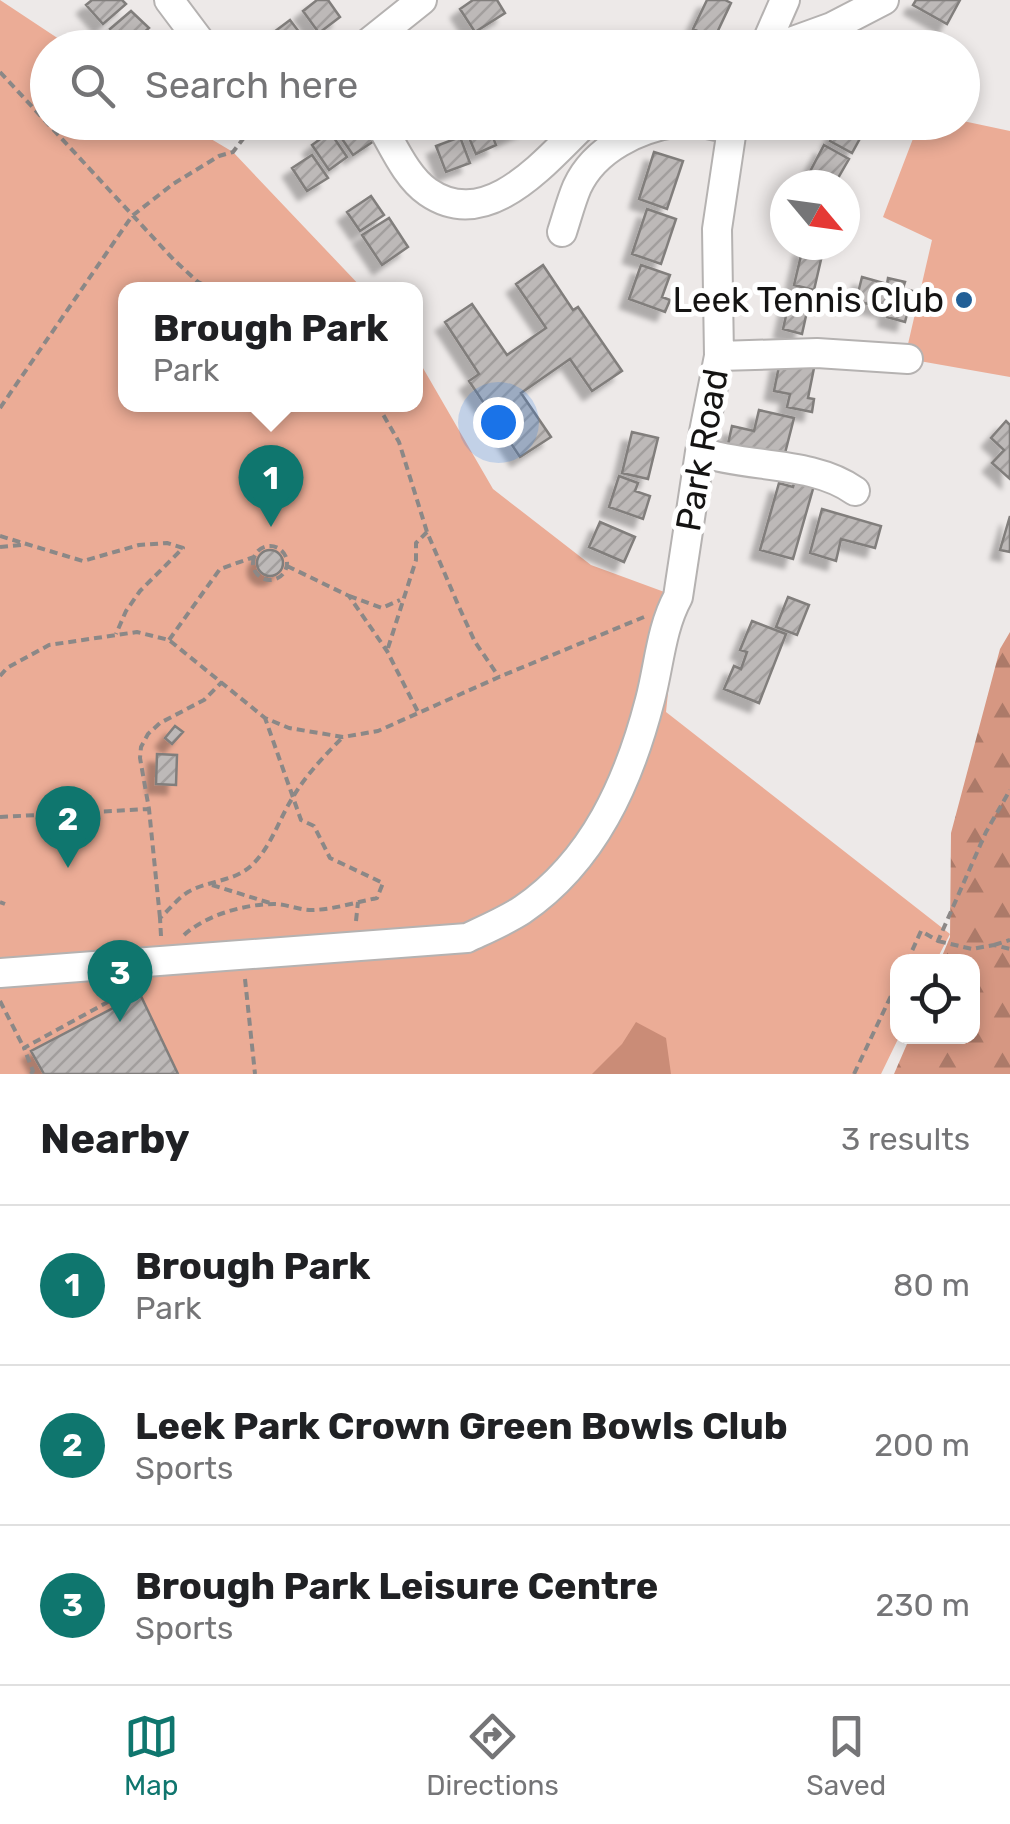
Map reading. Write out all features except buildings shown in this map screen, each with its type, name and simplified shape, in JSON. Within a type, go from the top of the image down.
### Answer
[{"type":"street","points":[[169,0],[192,30]]},
{"type":"street","points":[[384,30],[422,0]]},
{"type":"street","points":[[772,30],[785,0]]},
{"type":"street","points":[[821,30],[884,0]]},
{"type":"street","points":[[390,140],[414,178],[428,192],[463,203],[501,196],[521,184],[567,140]]},
{"type":"street","points":[[562,232],[578,185],[594,162],[624,140]]},
{"type":"street","name":"Park Road","points":[[0,972],[163,957],[467,938],[522,910],[574,864],[614,802],[644,720],[673,606],[719,356],[718,230],[730,140]]},
{"type":"street","points":[[719,356],[817,353],[908,359]]},
{"type":"street","points":[[700,452],[820,474],[844,482],[855,491]]},
{"type":"path","points":[[0,72],[30,105]]},
{"type":"path","points":[[62,140],[198,282]]},
{"type":"path","points":[[0,408],[132,216],[173,184],[219,156],[233,152],[242,140]]},
{"type":"path","points":[[382,412],[400,442],[427,532],[475,642],[498,677]]},
{"type":"path","points":[[387,651],[416,560],[416,542],[427,532]]},
{"type":"path","points":[[0,536],[83,561],[140,545],[167,543],[183,548],[140,592],[126,610],[116,634]]},
{"type":"path","points":[[0,547],[26,545]]},
{"type":"path","points":[[170,640],[220,569],[272,546],[282,550],[287,566],[282,575],[266,579],[257,573],[254,557]]},
{"type":"path","points":[[287,566],[382,608],[402,599]]},
{"type":"path","points":[[349,596],[387,651],[418,712]]},
{"type":"path","points":[[0,676],[49,645],[138,632],[170,640],[265,718],[289,728],[343,736],[378,731],[673,606]]},
{"type":"path","points":[[163,957],[141,746],[160,722],[204,700],[222,682]]},
{"type":"path","points":[[207,884],[275,904],[312,910],[377,898],[383,883],[330,858],[314,826],[301,820],[265,718]]},
{"type":"path","points":[[160,918],[186,893],[232,878],[250,867],[266,849],[293,796],[343,736]]},
{"type":"path","points":[[938,941],[986,832],[1010,790]]},
{"type":"path","points":[[0,817],[148,809]]},
{"type":"path","points":[[163,957],[194,926],[223,914],[275,904]]},
{"type":"path","points":[[911,954],[921,931],[938,941],[972,949],[1010,940]]},
{"type":"path","points":[[994,945],[1010,949]]},
{"type":"path","points":[[242,953],[255,1074]]},
{"type":"path","points":[[24,1048],[136,986]]},
{"type":"path","points":[[854,1074],[890,998]]},
{"type":"path","points":[[0,1001],[24,1048],[32,1074]]},
{"type":"shaded area","points":[[0,0],[45,30],[30,30],[30,140],[213,140],[233,152],[356,282],[118,282],[118,412],[423,412],[423,368],[493,489],[591,565],[678,597],[666,712],[950,934],[940,954],[890,954],[890,1044],[896,1044],[881,1074],[0,1074]]},
{"type":"shaded area","points":[[980,125],[1010,131],[1010,377],[905,357],[932,240],[883,217],[912,140],[980,140]]},
{"type":"shaded area","points":[[636,1022],[666,1038],[671,1074],[592,1074],[622,1044]]},
{"type":"green space","points":[[1010,632],[1010,1074],[894,1074],[907,1044],[980,1044],[980,954],[943,954],[950,937],[951,833],[1000,649]]},
{"type":"place","name":"Leek Tennis Club","points":[[964,300]]},
{"type":"place","name":"Brough Park","points":[[271,527]]},
{"type":"place","name":"Leek Park Crown Green Bowls Club","points":[[68,868]]},
{"type":"place","name":"Brough Park Leisure Centre","points":[[120,1022]]}]
